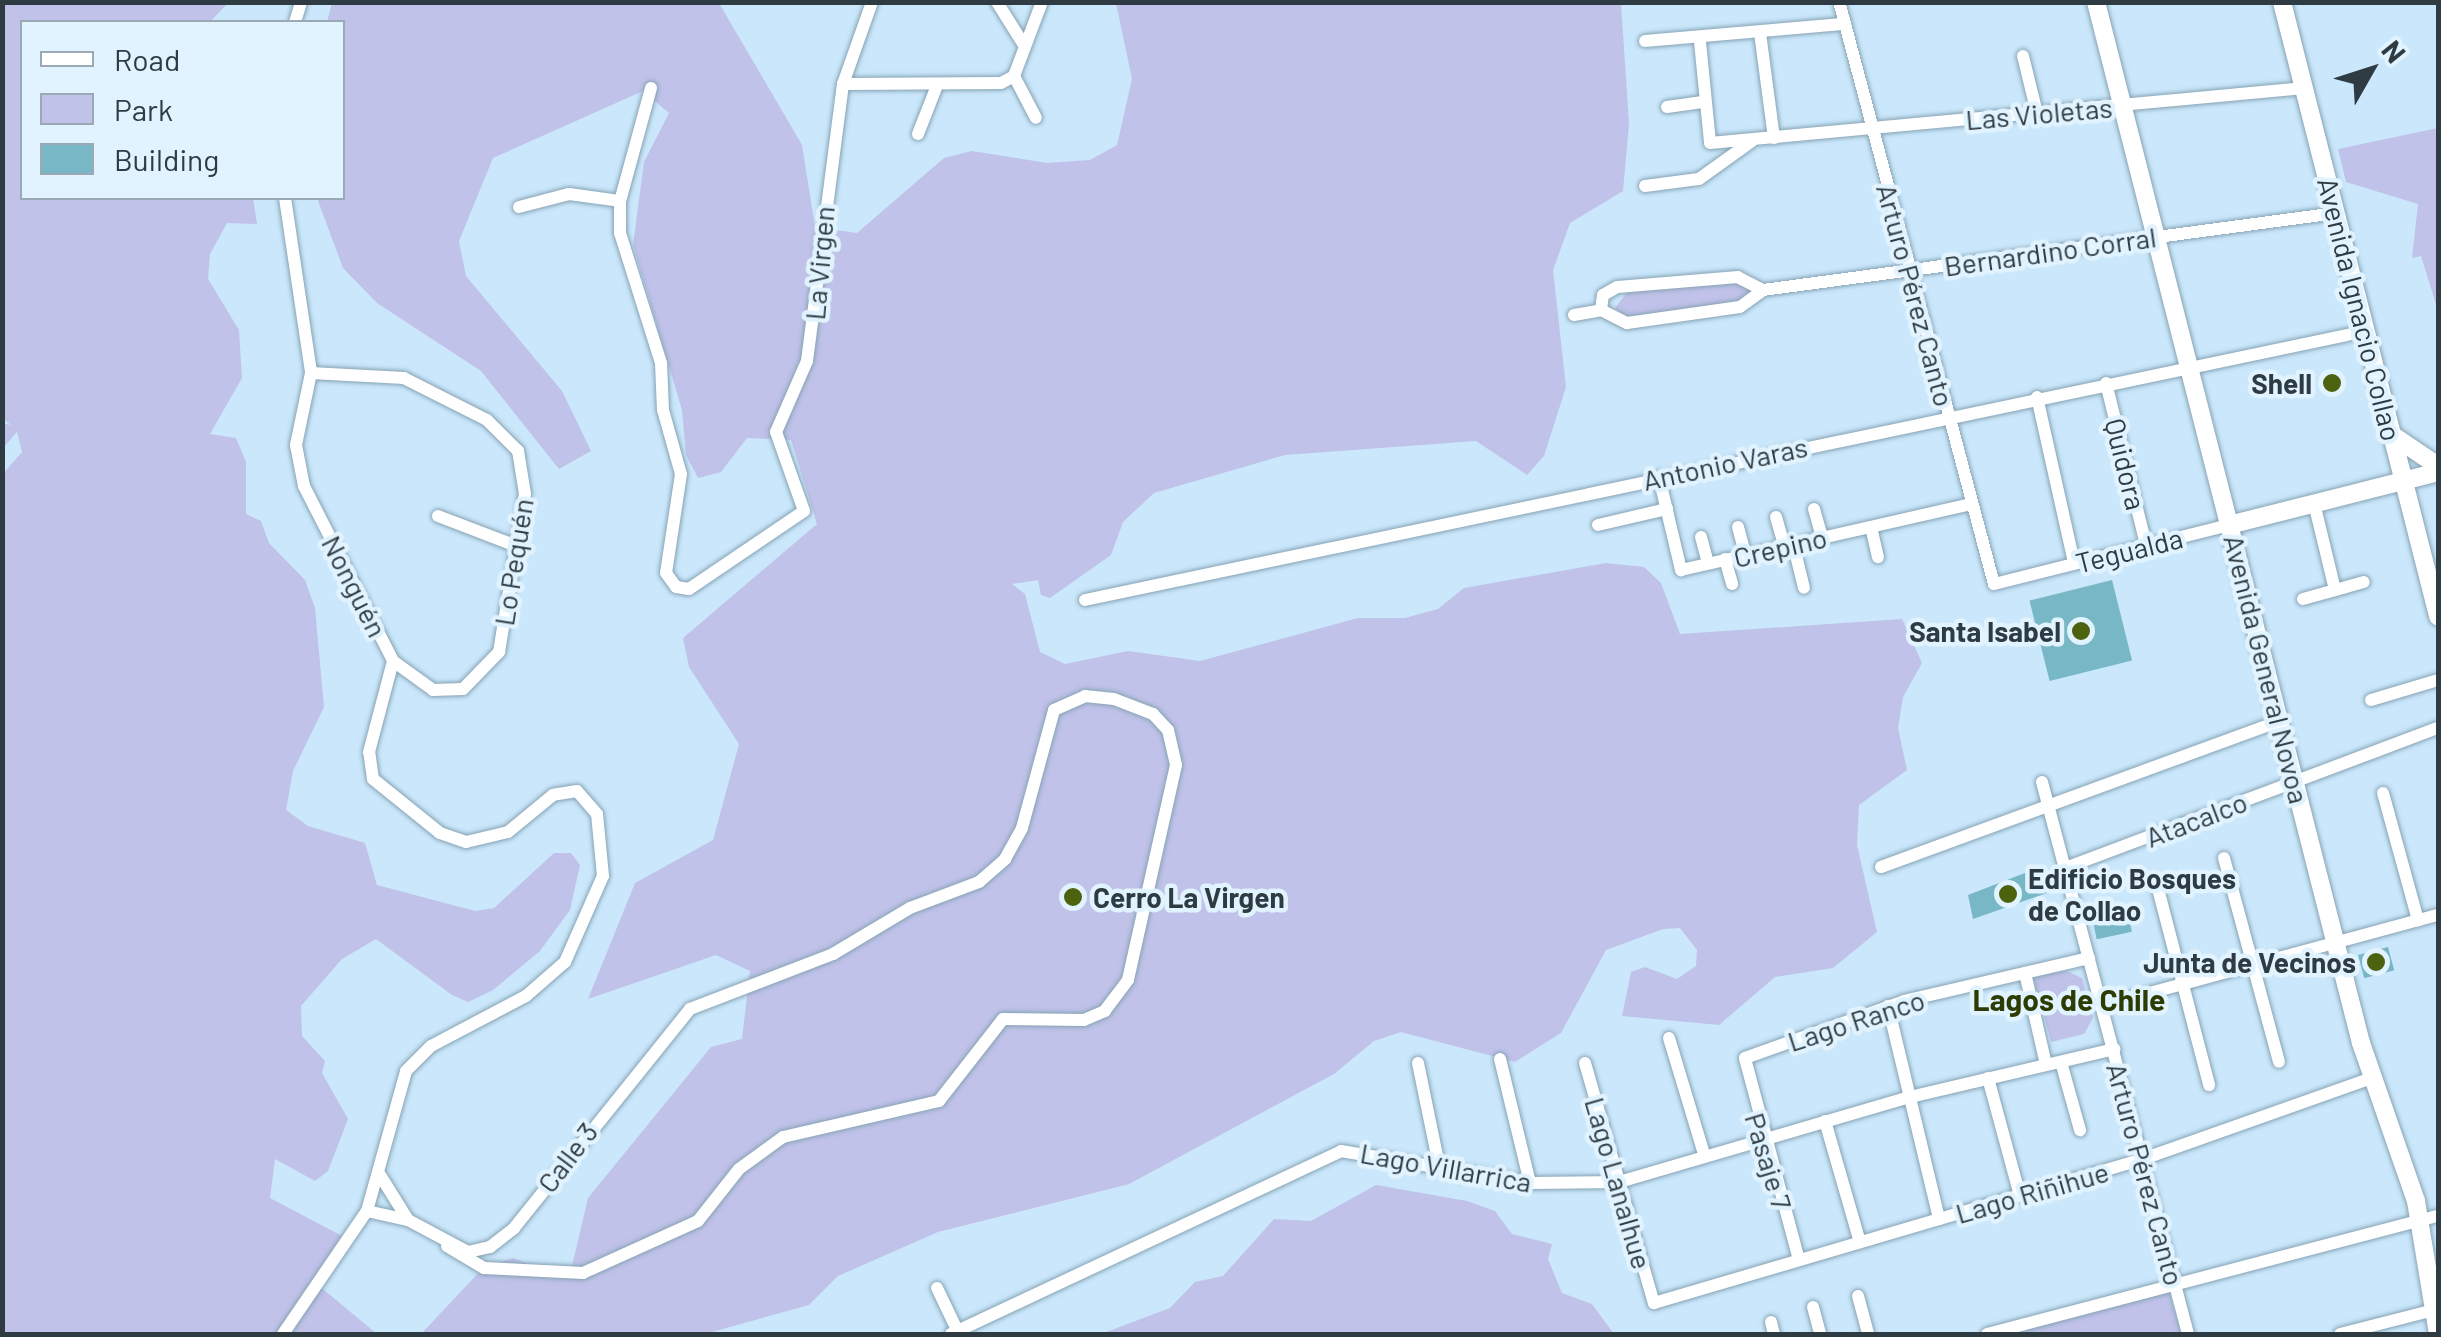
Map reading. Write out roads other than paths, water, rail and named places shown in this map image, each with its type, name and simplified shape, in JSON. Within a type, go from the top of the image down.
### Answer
[{"type":"main road","name":"Avenida General Novoa","points":[[2096,2],[2372,1078],[2430,1218],[2438,1334]]},
{"type":"main road","name":"Avenida Ignacio Collao","points":[[2282,2],[2438,616]]},
{"type":"main road","points":[[2392,434],[2438,469]]},
{"type":"main road","name":"Tegualda","points":[[2230,525],[2438,469]]},
{"type":"street","name":"La Virgen","points":[[620,201],[626,262],[661,363],[663,410],[681,474],[667,578],[683,590],[697,587],[801,516],[803,500],[781,462],[776,432],[812,332],[843,84],[872,2]]},
{"type":"street","points":[[996,2],[1024,45]]},
{"type":"street","points":[[1036,118],[1014,76],[1042,2]]},
{"type":"street","name":"Arturo Pérez Canto","points":[[1840,5],[1994,584]]},
{"type":"street","points":[[1645,41],[1700,42],[1845,24]]},
{"type":"street","points":[[1760,33],[1774,138]]},
{"type":"street","points":[[1667,106],[1701,102],[1700,42]]},
{"type":"street","points":[[2022,56],[2036,113]]},
{"type":"street","points":[[843,84],[936,88],[1014,76]]},
{"type":"street","points":[[519,206],[569,194],[620,201],[651,88]]},
{"type":"street","points":[[918,134],[936,88]]},
{"type":"street","name":"Las Violetas","points":[[1701,102],[1706,141],[1752,140],[2304,88]]},
{"type":"street","points":[[1645,186],[1699,179],[1752,140]]},
{"type":"street","name":"Nonguén","points":[[283,1334],[367,1211],[413,1061],[554,973],[582,936],[603,876],[598,814],[577,791],[552,795],[508,832],[466,842],[440,833],[373,779],[369,752],[393,661],[299,472],[297,432],[311,372],[285,200]]},
{"type":"street","name":"Bernardino Corral","points":[[1574,315],[1600,310],[1627,324],[1740,307],[1763,290],[2336,213]]},
{"type":"street","name":"Bernardino Corral","points":[[1600,310],[1603,295],[1618,288],[1738,277],[1763,290]]},
{"type":"street","name":"Antonio Varas","points":[[1084,600],[2366,331]]},
{"type":"street","name":"Lo Pequén","points":[[311,372],[389,374],[498,429],[518,451],[526,479],[511,544],[499,652],[482,675],[443,692],[393,661]]},
{"type":"street","name":"Quidora","points":[[2106,384],[2146,545]]},
{"type":"street","points":[[2037,397],[2074,563]]},
{"type":"street","name":"Crepino","points":[[1659,477],[1681,570],[1972,504]]},
{"type":"street","points":[[2314,503],[2335,590]]},
{"type":"street","points":[[1814,509],[1822,537]]},
{"type":"street","points":[[1598,524],[1667,510]]},
{"type":"street","points":[[438,516],[511,544]]},
{"type":"street","points":[[1776,516],[1804,588]]},
{"type":"street","name":"Tegualda","points":[[1994,584],[2230,525]]},
{"type":"street","points":[[1738,526],[1746,554]]},
{"type":"street","points":[[1872,527],[1878,556]]},
{"type":"street","points":[[1700,537],[1708,564]]},
{"type":"street","points":[[1726,559],[1732,584]]},
{"type":"street","points":[[2303,598],[2364,582]]},
{"type":"street","points":[[2372,700],[2438,680]]},
{"type":"street","name":"Calle 3","points":[[490,1247],[514,1228],[670,1026],[706,999],[833,954],[910,908],[978,882],[1005,859],[1022,828],[1054,710],[1067,700],[1114,699],[1153,714],[1168,730],[1176,764],[1128,980],[1105,1011],[1084,1020],[1003,1019],[940,1101],[783,1137],[676,1235],[583,1272],[497,1270]]},
{"type":"street","points":[[1881,867],[2280,720]]},
{"type":"street","name":"Atacalco","points":[[2065,868],[2438,728]]},
{"type":"street","name":"Arturo Pérez Canto","points":[[2042,782],[2188,1334]]},
{"type":"street","points":[[2383,793],[2418,920]]},
{"type":"street","points":[[2224,858],[2279,1062]]},
{"type":"street","points":[[2156,881],[2209,1085]]},
{"type":"street","points":[[2102,1006],[2438,914]]},
{"type":"street","name":"Lago Ranco","points":[[1743,1061],[1888,1006],[2090,958]]},
{"type":"street","points":[[2025,973],[2053,1063],[2080,1130]]},
{"type":"street","points":[[1888,1006],[1939,1219]]},
{"type":"street","points":[[2086,1056],[2108,1027]]},
{"type":"street","points":[[1669,1038],[1705,1157]]},
{"type":"street","name":"Lago Villarrica","points":[[956,1333],[1330,1155],[1365,1151],[1530,1184],[1618,1182],[1910,1097],[2114,1049]]},
{"type":"street","points":[[1500,1059],[1530,1184]]},
{"type":"street","name":"Pasaje 7","points":[[1743,1061],[1799,1260]]},
{"type":"street","points":[[1418,1063],[1439,1165]]},
{"type":"street","name":"Lago Lanalhue","points":[[1584,1063],[1654,1303]]},
{"type":"street","points":[[1988,1078],[2020,1196]]},
{"type":"street","name":"Lago Riñihue","points":[[1654,1303],[2143,1159],[2372,1078]]},
{"type":"street","points":[[1825,1122],[1860,1242]]},
{"type":"street","points":[[380,1175],[408,1220]]},
{"type":"street","points":[[367,1211],[408,1220],[447,1246],[497,1270]]},
{"type":"street","points":[[1987,1334],[2016,1331],[2430,1218]]},
{"type":"street","points":[[447,1246],[490,1247],[497,1270]]},
{"type":"street","points":[[937,1288],[956,1333]]},
{"type":"street","points":[[1858,1296],[1868,1334]]},
{"type":"street","points":[[1813,1307],[1820,1334]]},
{"type":"street","points":[[2340,1334],[2434,1310]]},
{"type":"place","name":"Shell","points":[[2332,383]]},
{"type":"place","name":"Santa Isabel","points":[[2081,631]]},
{"type":"place","name":"Edificio Bosques de Collao","points":[[2008,894]]},
{"type":"place","name":"Cerro La Virgen","points":[[1073,897]]},
{"type":"place","name":"Junta de Vecinos","points":[[2376,962]]},
{"type":"district","name":"Lagos de Chile","points":[[2069,999]]}]
